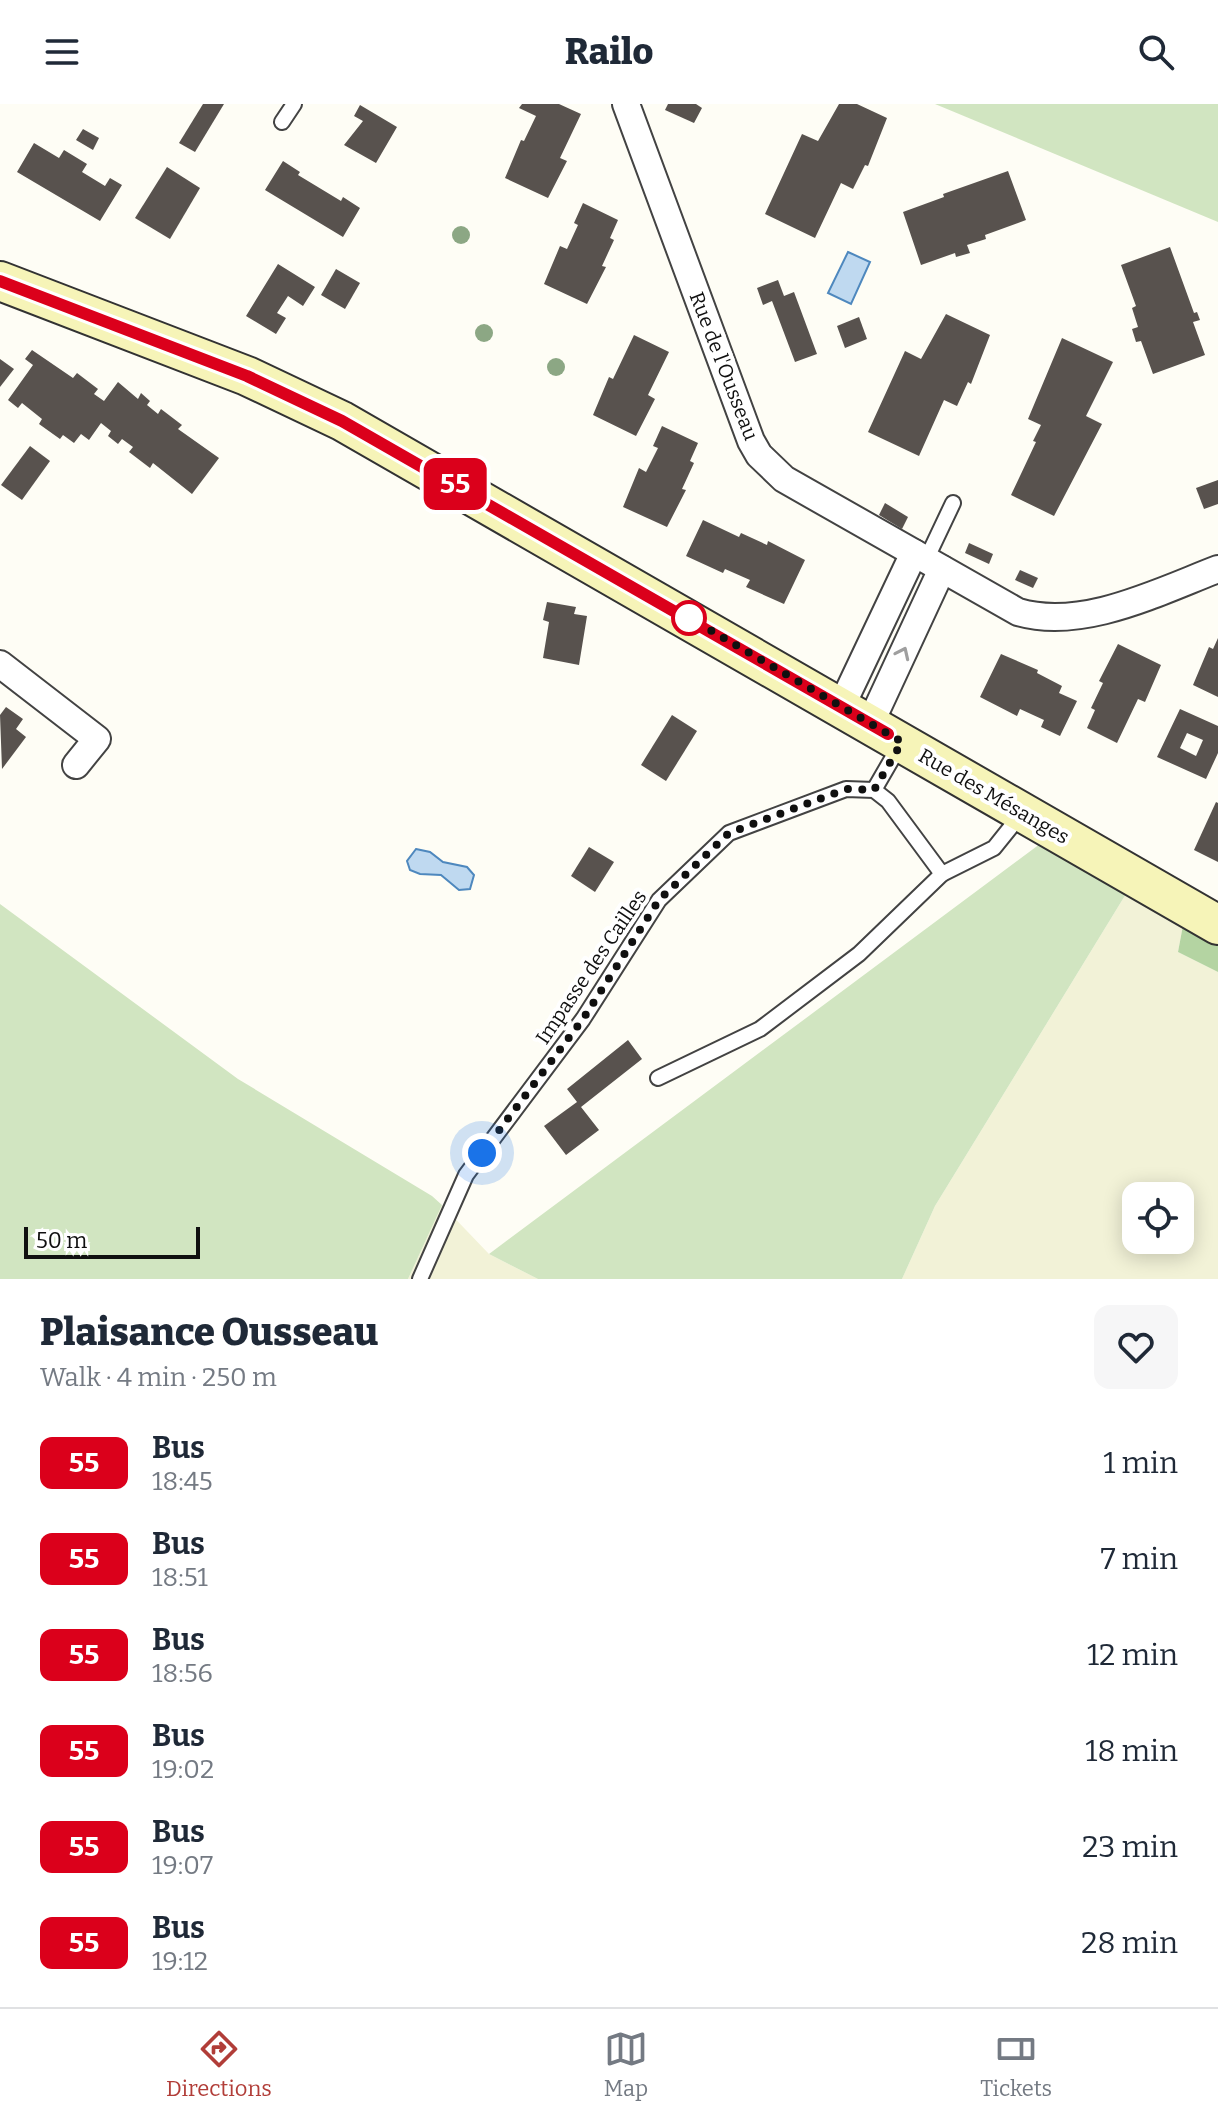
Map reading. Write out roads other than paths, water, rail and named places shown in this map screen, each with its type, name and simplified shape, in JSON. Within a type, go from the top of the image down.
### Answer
[{"type":"main road","name":"Rue des Mésanges","points":[[0,281],[247,376],[342,421],[1218,925]]},
{"type":"street","name":"Rue de l'Ousseau","points":[[626,104],[751,441],[759,455],[784,479],[1018,612],[1052,620],[1081,616],[1218,569]]},
{"type":"street","points":[[871,724],[888,609],[927,561]]},
{"type":"street","points":[[871,724],[917,622],[927,561]]},
{"type":"street","points":[[0,664],[97,739],[76,765]]},
{"type":"lane","points":[[282,122],[294,104]]},
{"type":"lane","points":[[927,561],[953,503]]},
{"type":"lane","points":[[888,609],[917,622]]},
{"type":"lane","points":[[871,724],[874,790],[888,801],[942,874]]},
{"type":"lane","name":"Impasse des Cailles","points":[[420,1279],[466,1175],[583,1019],[659,900],[729,833],[846,789],[874,790]]},
{"type":"lane","points":[[658,1078],[760,1029],[859,954],[942,874],[994,848],[1022,812]]},
{"type":"water","points":[[848,252],[870,262],[851,304],[828,293]]},
{"type":"water","points":[[416,849],[430,852],[443,862],[467,867],[474,875],[470,889],[459,890],[441,875],[410,870],[407,861]]}]
